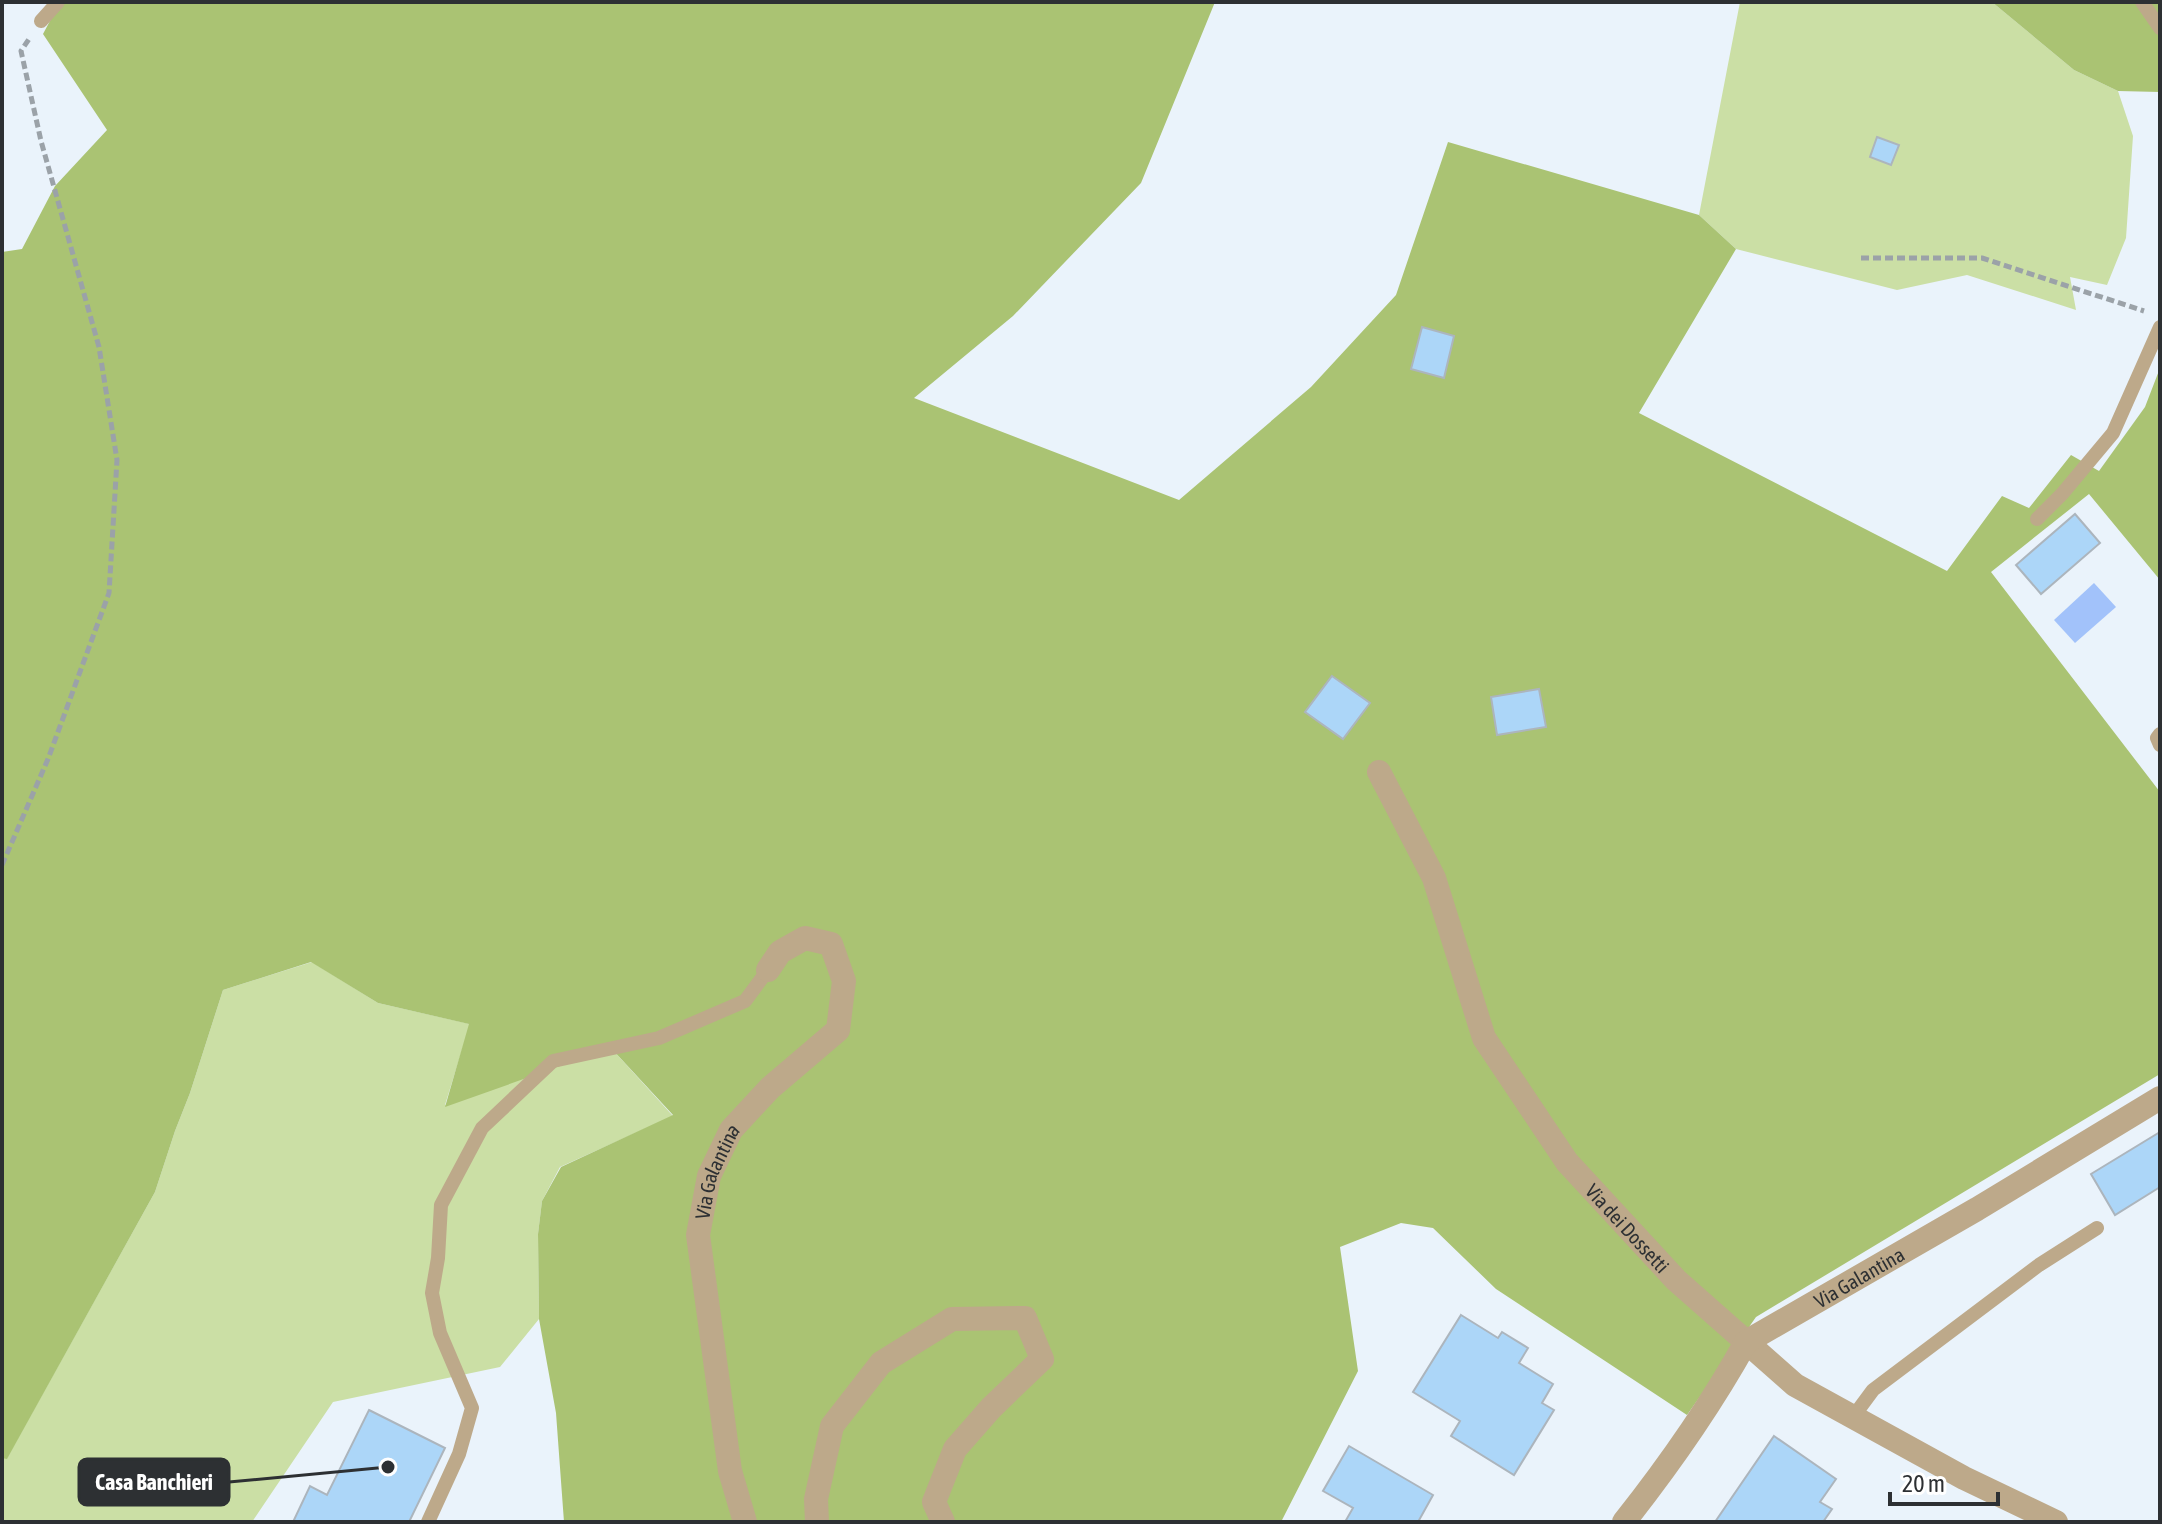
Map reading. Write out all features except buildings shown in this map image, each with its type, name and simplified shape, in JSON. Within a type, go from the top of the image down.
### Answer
[{"type":"street","name":"Via dei Dossetti","points":[[1379,772],[1434,878],[1484,1038],[1567,1162],[1676,1280],[1795,1385],[1964,1478],[2056,1522]]},
{"type":"street","name":"Via Galantina","points":[[745,1522],[730,1471],[698,1235],[709,1176],[731,1130],[770,1088],[838,1030],[844,981],[831,944],[805,938],[780,952],[768,970]]},
{"type":"street","name":"Via Galantina","points":[[1746,1342],[1977,1209],[2160,1098]]},
{"type":"street","points":[[817,1522],[816,1499],[832,1426],[881,1363],[952,1319],[1025,1318],[1042,1359],[991,1408],[955,1449],[934,1502],[943,1522]]},
{"type":"street","points":[[1624,1522],[1664,1472],[1746,1342]]},
{"type":"lane","points":[[41,21],[58,2]]},
{"type":"lane","points":[[2142,2],[2160,28]]},
{"type":"lane","points":[[2037,519],[2113,433],[2160,327]]},
{"type":"lane","points":[[2160,734],[2157,738],[2160,745]]},
{"type":"lane","points":[[428,1522],[459,1454],[472,1408],[440,1333],[432,1293],[438,1258],[441,1205],[482,1128],[553,1061],[659,1038],[745,1001],[768,970]]},
{"type":"lane","points":[[1853,1417],[1873,1390],[2039,1265],[2097,1228]]},
{"type":"path","points":[[2,865],[48,759],[109,593],[117,460],[99,347],[41,141],[21,51],[41,21]]},
{"type":"path","points":[[1861,258],[1982,258],[2145,312]]},
{"type":"green space","points":[[60,2],[1215,2],[1141,183],[1013,316],[914,398],[1179,500],[1311,387],[1396,295],[1448,142],[1699,215],[1736,249],[1639,413],[1947,571],[2002,496],[2029,508],[2071,455],[2099,471],[2145,407],[2160,368],[2160,580],[2089,494],[1991,572],[2160,792],[2160,1074],[1756,1317],[1687,1415],[1496,1289],[1433,1228],[1401,1223],[1340,1247],[1358,1371],[1281,1522],[564,1522],[556,1413],[539,1319],[538,1234],[542,1201],[561,1167],[673,1115],[611,1048],[445,1107],[469,1024],[378,1003],[311,962],[223,990],[155,1192],[7,1459],[2,1458],[2,252],[22,249],[55,186],[107,130],[43,34]]},
{"type":"green space","points":[[1740,2],[1992,2],[2074,70],[2118,91],[2133,136],[2126,238],[2107,285],[2070,277],[2076,310],[1967,275],[1897,290],[1736,249],[1699,215]]},
{"type":"green space","points":[[1992,2],[2160,2],[2160,92],[2118,91],[2074,70]]},
{"type":"green space","points":[[312,962],[378,1003],[470,1024],[445,1105],[611,1048],[673,1116],[560,1167],[542,1201],[538,1234],[539,1319],[500,1367],[333,1402],[252,1522],[2,1522],[2,1458],[7,1458],[155,1192],[223,990]]},
{"type":"water","points":[[2094,583],[2116,607],[2075,643],[2054,620]]},
{"type":"place","name":"Casa Banchieri","points":[[388,1467]]}]
